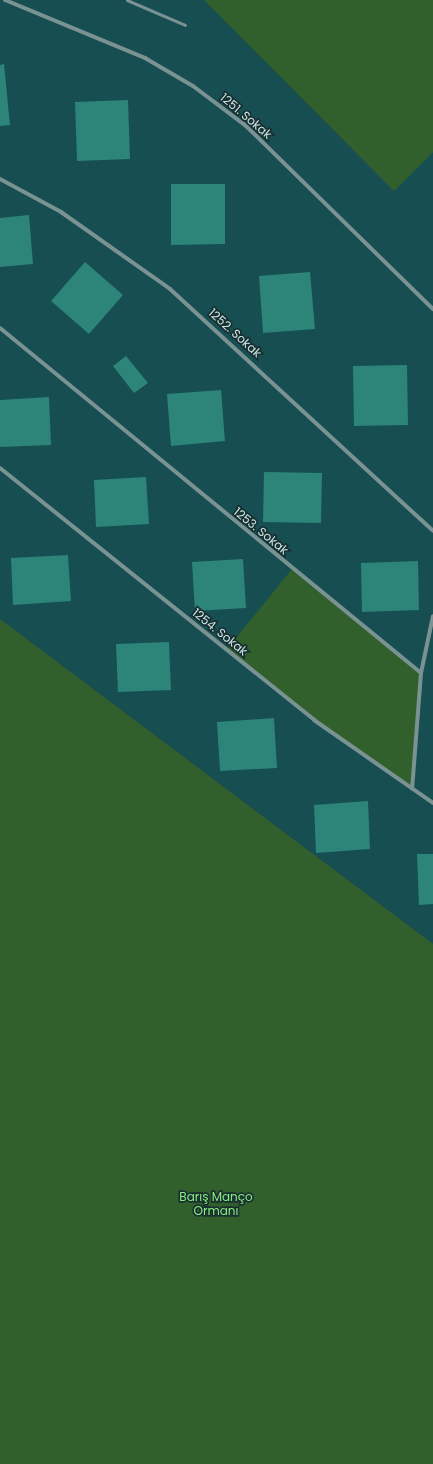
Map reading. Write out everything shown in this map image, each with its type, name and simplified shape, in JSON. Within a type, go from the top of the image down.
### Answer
[{"type":"street","name":"1251. Sokak","points":[[5,0],[145,58],[193,86],[245,125],[433,308]]},
{"type":"street","name":"1252. Sokak","points":[[0,179],[61,212],[170,289],[433,532]]},
{"type":"street","name":"1253. Sokak","points":[[0,328],[421,673]]},
{"type":"street","name":"1254. Sokak","points":[[0,468],[314,720],[433,803]]},
{"type":"street","points":[[412,789],[421,673],[433,616]]},
{"type":"lane","points":[[127,0],[185,25]]},
{"type":"green space","points":[[204,0],[433,0],[433,152],[394,191]]},
{"type":"green space","points":[[292,569],[421,673],[412,789],[314,720],[226,650]]},
{"type":"green space","name":"Barış Manço Ormanı","points":[[0,619],[433,944],[433,1464],[0,1464]]},
{"type":"building","points":[[4,64],[10,125],[0,126],[0,65]]},
{"type":"building","points":[[128,100],[130,159],[77,161],[75,102]]},
{"type":"building","points":[[171,184],[225,184],[225,244],[171,245]]},
{"type":"building","points":[[29,215],[33,264],[0,267],[0,218]]},
{"type":"building","points":[[85,262],[123,295],[89,334],[51,301]]},
{"type":"building","points":[[310,272],[315,329],[263,333],[259,276]]},
{"type":"building","points":[[126,356],[148,383],[134,393],[113,366]]},
{"type":"building","points":[[407,365],[408,425],[354,426],[353,366]]},
{"type":"building","points":[[221,390],[225,441],[171,446],[167,394]]},
{"type":"building","points":[[49,397],[51,445],[0,447],[0,400]]},
{"type":"building","points":[[264,472],[322,473],[321,523],[263,522]]},
{"type":"building","points":[[146,477],[149,524],[96,527],[94,480]]},
{"type":"building","points":[[68,555],[71,601],[13,605],[11,558]]},
{"type":"building","points":[[243,559],[246,608],[195,611],[192,562]]},
{"type":"building","points":[[418,561],[419,610],[362,612],[361,563]]},
{"type":"building","points":[[169,642],[171,690],[118,692],[116,644]]},
{"type":"building","points":[[274,718],[277,768],[220,771],[217,722]]},
{"type":"building","points":[[368,801],[370,849],[316,853],[314,805]]},
{"type":"building","points":[[417,854],[433,854],[433,904],[419,905]]}]
